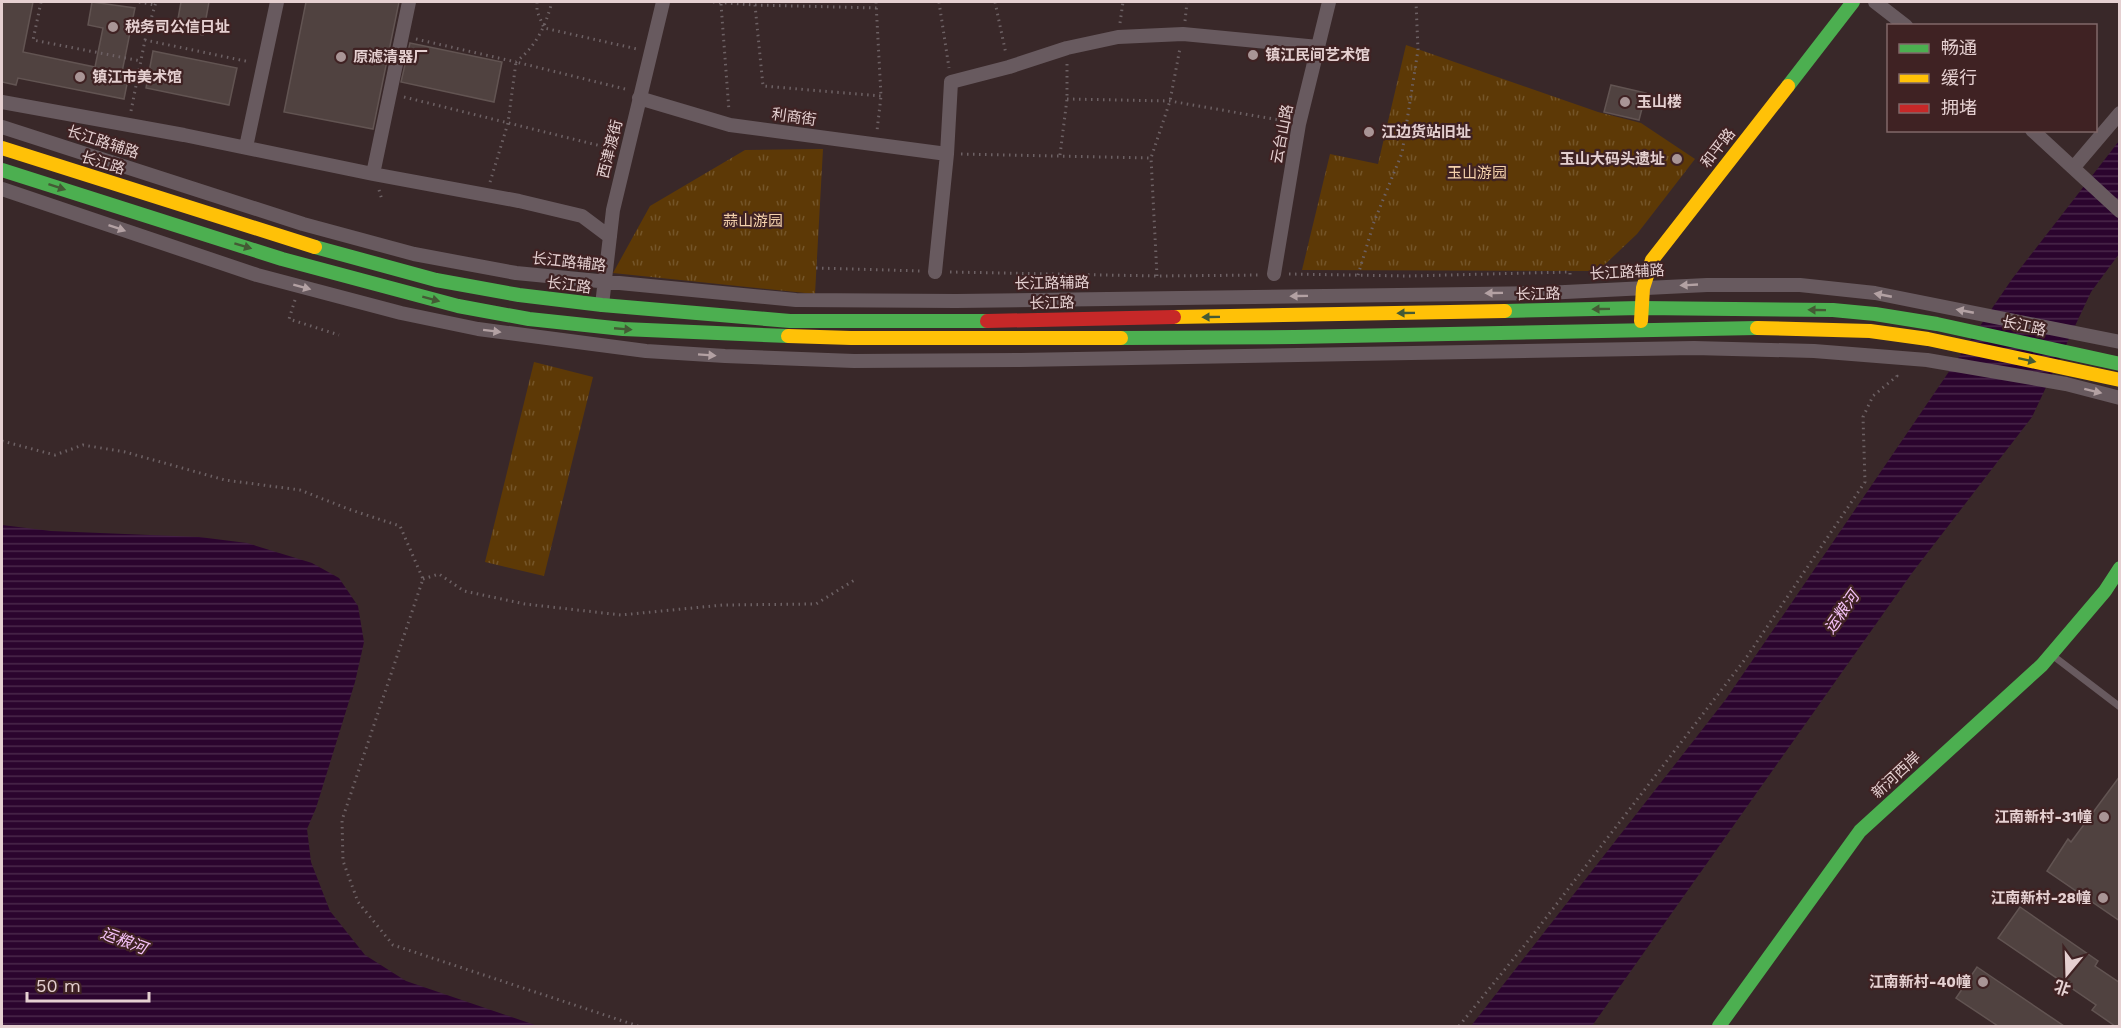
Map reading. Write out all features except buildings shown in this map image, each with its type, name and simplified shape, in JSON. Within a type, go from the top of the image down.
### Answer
[{"type":"main road","name":"和平路","points":[[1640,329],[1642,288],[1652,260],[1853,2]]},
{"type":"main road","name":"长江路","points":[[2,148],[315,247],[436,280],[519,295],[695,315],[790,321],[913,321],[1641,308],[1833,310],[1937,324],[2120,364]]},
{"type":"main road","points":[[2,170],[282,259],[458,306],[529,319],[622,329],[850,338],[1294,337],[1640,329],[1837,329],[1928,339],[2120,380]]},
{"type":"main road","name":"新河西岸","points":[[1719,1026],[1860,831],[2052,655],[2105,591],[2120,568]]},
{"type":"street","points":[[246,147],[277,2]]},
{"type":"street","points":[[373,174],[409,2]]},
{"type":"street","name":"西津渡街","points":[[602,305],[613,210],[663,2]]},
{"type":"street","name":"云台山路","points":[[1274,274],[1299,124],[1329,2]]},
{"type":"street","points":[[1875,2],[1903,24]]},
{"type":"street","points":[[935,272],[947,154],[951,82],[1009,67],[1067,48],[1118,38],[1183,34],[1318,47]]},
{"type":"street","name":"利商街","points":[[639,98],[730,124],[875,146],[947,154]]},
{"type":"street","points":[[2,102],[129,124],[488,195],[582,216],[610,237]]},
{"type":"street","points":[[2077,170],[2120,113]]},
{"type":"street","name":"长江路辅路","points":[[2,127],[303,224],[414,254],[516,273],[795,300],[956,301],[1569,292],[1707,285],[1800,285],[1875,293],[2120,342]]},
{"type":"street","points":[[2034,132],[2120,211]]},
{"type":"street","points":[[2,189],[257,275],[401,313],[478,329],[646,351],[725,357],[854,361],[1694,348],[1814,351],[1927,360],[2066,384],[2120,398]]},
{"type":"lane","points":[[2052,655],[2120,706]]},
{"type":"path","points":[[42,2],[33,40],[141,61]]},
{"type":"path","points":[[129,124],[145,40],[155,3],[139,2]]},
{"type":"path","points":[[537,2],[537,11],[544,28]]},
{"type":"path","points":[[488,195],[508,123],[516,62],[528,52],[544,28],[552,2]]},
{"type":"path","points":[[713,2],[877,8]]},
{"type":"path","points":[[720,2],[730,124]]},
{"type":"path","points":[[875,146],[881,96],[876,2]]},
{"type":"path","points":[[939,2],[951,82]]},
{"type":"path","points":[[995,2],[1009,67]]},
{"type":"path","points":[[1118,38],[1123,2]]},
{"type":"path","points":[[1157,276],[1150,158],[1170,101],[1187,2]]},
{"type":"path","points":[[1358,275],[1374,222],[1402,153],[1418,50],[1416,2]]},
{"type":"path","points":[[754,4],[763,86],[881,96]]},
{"type":"path","points":[[544,28],[651,52]]},
{"type":"path","points":[[402,36],[634,92],[639,98]]},
{"type":"path","points":[[145,40],[264,64]]},
{"type":"path","points":[[1060,155],[1067,99],[1067,48]]},
{"type":"path","points":[[390,93],[627,152]]},
{"type":"path","points":[[1067,99],[1170,101],[1299,124]]},
{"type":"path","points":[[947,154],[1150,158]]},
{"type":"path","points":[[816,268],[1157,276],[1274,274],[1408,276],[1570,272],[1569,292]]},
{"type":"path","points":[[1460,1026],[1746,658],[1865,482],[1863,417],[1873,396],[1897,376],[1891,358]]},
{"type":"path","points":[[2,441],[55,455],[82,445],[115,450],[225,480],[300,490],[400,526],[423,579],[342,820],[343,861],[358,902],[393,945],[638,1026]]},
{"type":"path","points":[[423,579],[439,574],[464,591],[525,604],[621,615],[723,605],[816,604],[856,579]]},
{"type":"green space","name":"玉山游园","points":[[1406,45],[1598,112],[1641,123],[1695,159],[1637,234],[1598,271],[1302,270],[1330,154],[1378,164]]},
{"type":"green space","name":"蒜山游园","points":[[823,149],[815,294],[613,273],[650,206],[745,150]]},
{"type":"green space","points":[[534,362],[593,377],[544,576],[485,562]]},
{"type":"water","name":"运粮河","points":[[2119,141],[2119,254],[2091,292],[2032,417],[1912,573],[1592,1026],[1471,1026],[1726,699],[2012,279]]},
{"type":"water","name":"运粮河","points":[[2,525],[51,531],[199,537],[247,543],[312,563],[339,578],[358,606],[364,642],[355,682],[316,808],[307,829],[311,862],[330,911],[365,955],[406,981],[538,1026],[2,1026]]},
{"type":"traffic: fast","points":[[1788,86],[1853,2]]},
{"type":"traffic: fast","points":[[2,170],[282,259],[458,306],[529,319],[623,329],[788,336]]},
{"type":"traffic: fast","points":[[315,247],[436,280],[519,295],[602,305],[790,321],[987,321]]},
{"type":"traffic: fast","points":[[1505,311],[1641,308],[1833,310],[1937,324],[2120,364]]},
{"type":"traffic: fast","points":[[1121,338],[1757,328]]},
{"type":"traffic: fast","points":[[1719,1026],[1860,831],[2042,665],[2105,591],[2120,568]]},
{"type":"traffic: slow","points":[[1641,321],[1643,288],[1652,260],[1788,86]]},
{"type":"traffic: slow","points":[[2,148],[315,247]]},
{"type":"traffic: slow","points":[[1174,317],[1505,311]]},
{"type":"traffic: slow","points":[[1757,328],[1870,331],[1928,339],[2120,380]]},
{"type":"traffic: slow","points":[[788,336],[1121,338]]},
{"type":"traffic: jam","points":[[987,321],[1174,317]]},
{"type":"place","name":"税务司公信日址","points":[[113,27]]},
{"type":"place","name":"镇江民间艺术馆","points":[[1253,55]]},
{"type":"place","name":"原滤清器厂","points":[[341,57]]},
{"type":"place","name":"镇江市美术馆","points":[[80,77]]},
{"type":"place","name":"玉山楼","points":[[1625,102]]},
{"type":"place","name":"江边货站旧址","points":[[1369,132]]},
{"type":"place","name":"玉山大码头遗址","points":[[1677,159]]},
{"type":"place","name":"江南新村-31幢","points":[[2104,817]]},
{"type":"place","name":"江南新村-28幢","points":[[2103,898]]},
{"type":"place","name":"江南新村-40幢","points":[[1983,982]]}]
